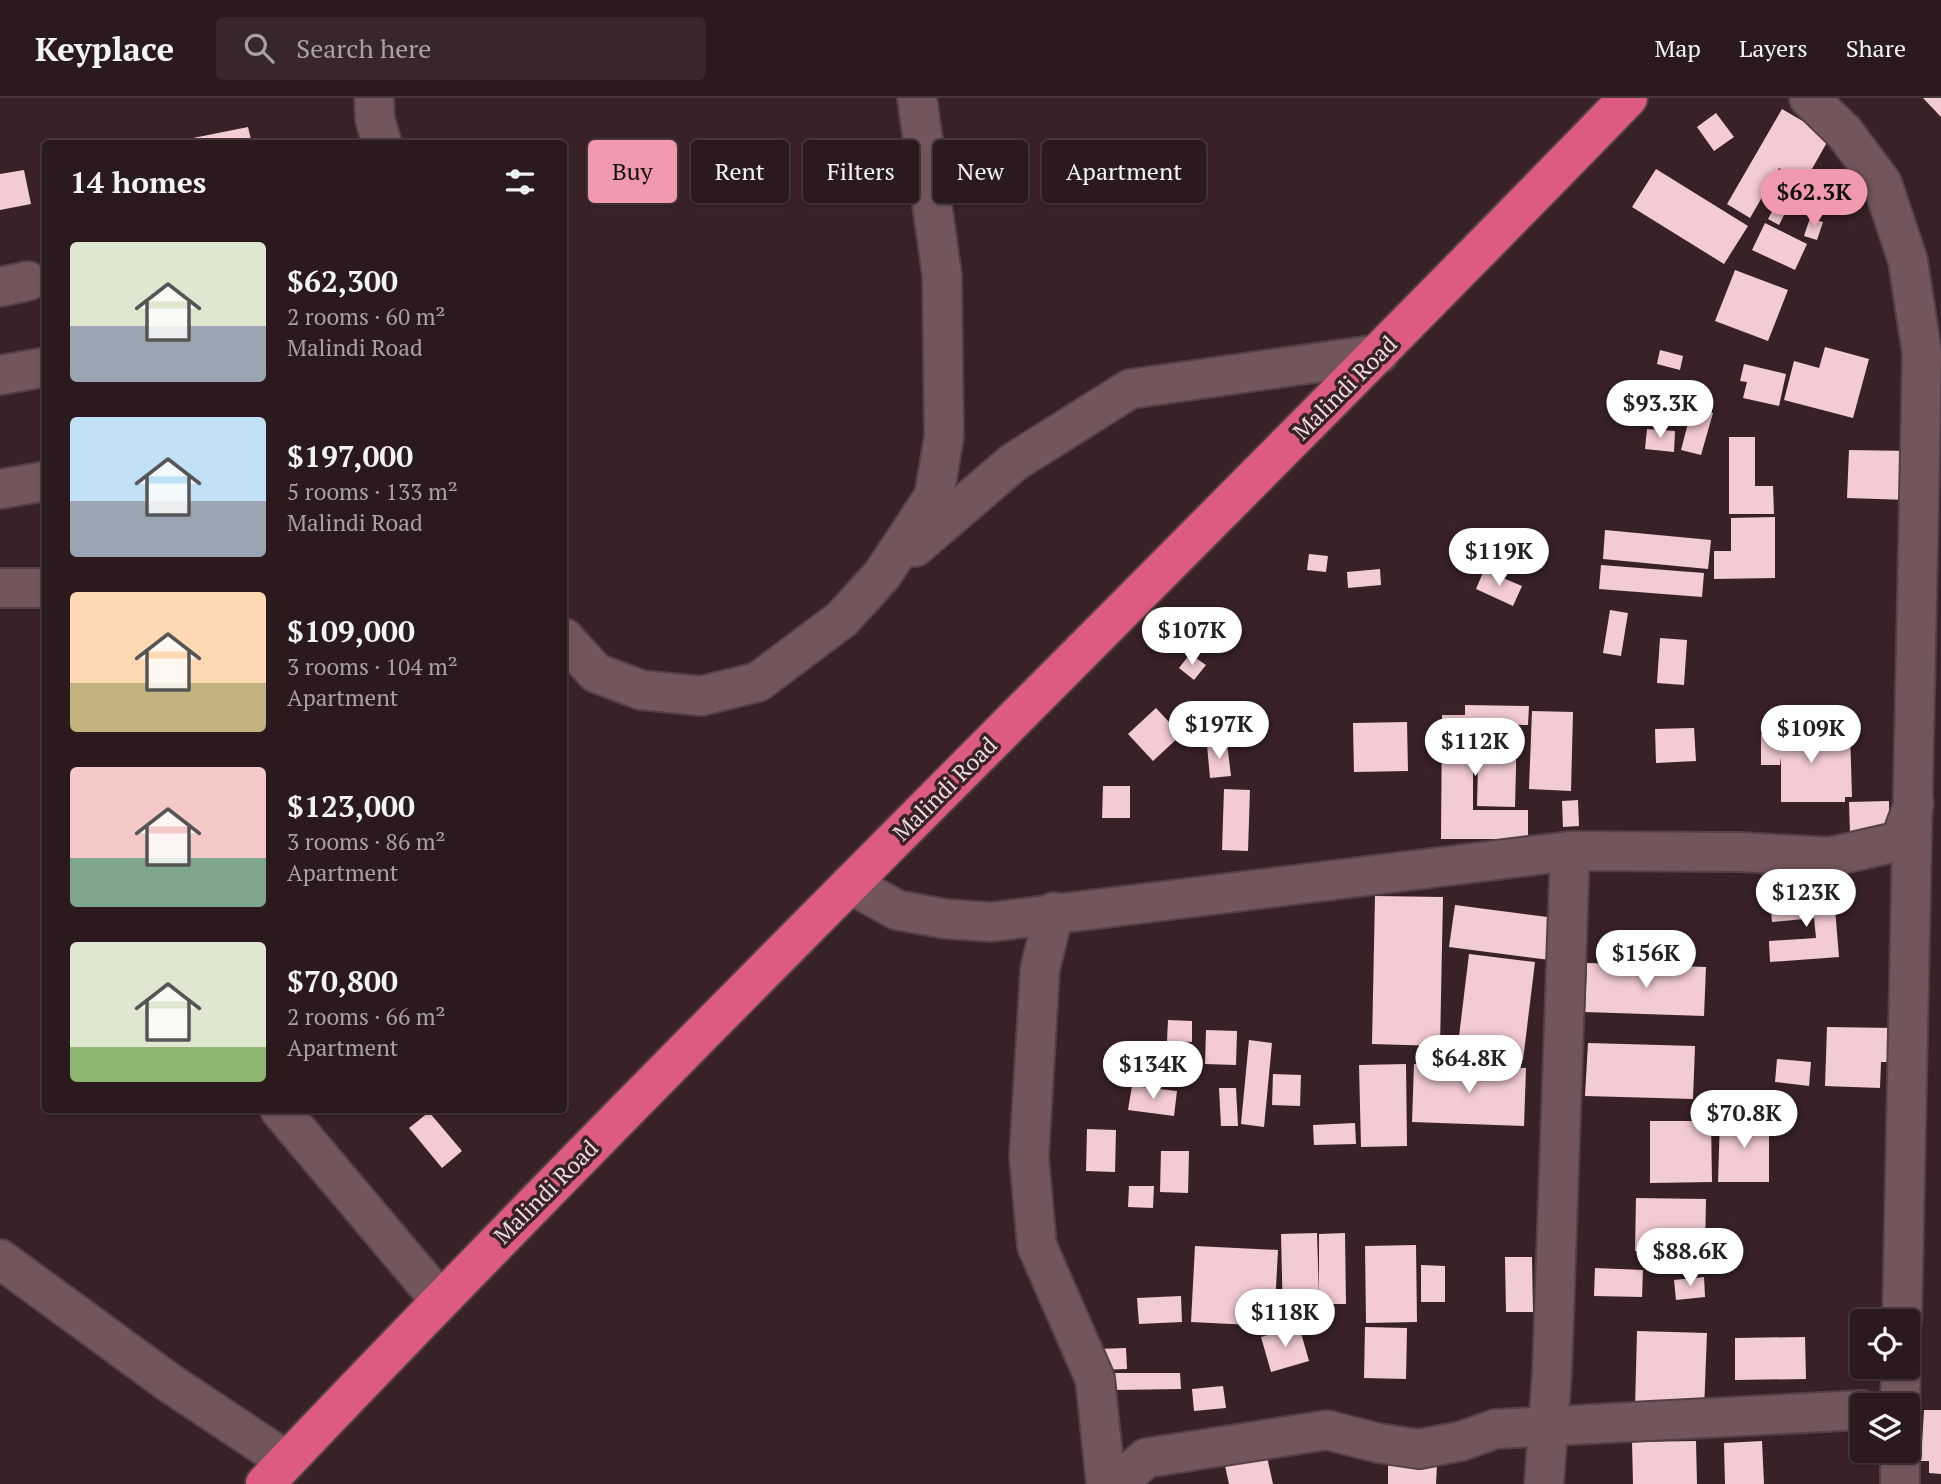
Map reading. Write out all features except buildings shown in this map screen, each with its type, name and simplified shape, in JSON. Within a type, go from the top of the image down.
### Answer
[{"type":"highway","name":"Malindi Road","points":[[276,1472],[440,1300],[1379,354],[1628,98]]},
{"type":"street","points":[[374,98],[375,118],[381,140]]},
{"type":"street","points":[[882,575],[933,496],[944,437],[942,275],[917,98]]},
{"type":"street","points":[[1809,98],[1844,132],[1882,183],[1908,261],[1922,354],[1928,799],[1903,1309]]},
{"type":"street","points":[[567,641],[596,673],[641,690],[701,696],[758,682],[842,619],[882,575],[1014,462],[1130,389],[1379,354]]},
{"type":"street","points":[[0,375],[42,368]]},
{"type":"street","points":[[0,489],[42,482]]},
{"type":"street","points":[[0,588],[42,588]]},
{"type":"street","points":[[850,884],[897,910],[946,919],[991,922],[1054,912],[1570,851],[1741,852],[1830,858],[1900,841],[1928,799]]},
{"type":"street","points":[[1544,1484],[1549,1425],[1570,851]]},
{"type":"street","points":[[1054,912],[1040,969],[1029,1157],[1037,1246],[1095,1379],[1106,1484]]},
{"type":"street","points":[[283,1113],[440,1300]]},
{"type":"street","points":[[0,1259],[171,1384],[276,1472]]},
{"type":"street","points":[[1116,1484],[1146,1458],[1327,1430],[1378,1443],[1419,1449],[1462,1441],[1495,1429],[1850,1411]]},
{"type":"street","points":[[1900,1463],[1900,1484]]}]
